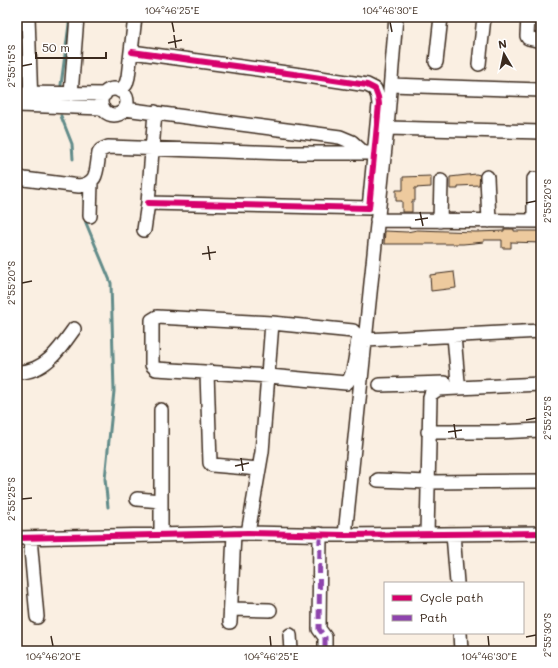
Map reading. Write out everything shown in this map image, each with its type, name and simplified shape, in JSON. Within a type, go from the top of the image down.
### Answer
[{"type":"street","points":[[26,97],[28,17]]},
{"type":"street","points":[[71,94],[77,17]]},
{"type":"street","points":[[120,91],[126,84],[128,77],[135,17]]},
{"type":"street","points":[[345,535],[387,128],[396,17]]},
{"type":"street","points":[[436,62],[441,17]]},
{"type":"street","points":[[479,64],[484,17]]},
{"type":"street","points":[[528,17],[528,38],[541,41]]},
{"type":"street","points":[[132,52],[367,85],[375,89],[379,104],[368,152],[369,208],[148,203]]},
{"type":"street","points":[[391,85],[541,90]]},
{"type":"street","points":[[17,105],[26,97],[71,94],[105,94],[112,90],[120,91],[124,94],[127,100],[125,109],[119,114],[114,115],[107,112],[103,108],[26,97]]},
{"type":"street","points":[[103,108],[102,101],[105,94]]},
{"type":"street","points":[[125,109],[285,129],[346,139],[368,152]]},
{"type":"street","points":[[144,230],[148,203],[155,112]]},
{"type":"street","points":[[387,128],[541,132]]},
{"type":"street","points":[[284,154],[288,141],[285,129]]},
{"type":"street","points":[[20,179],[79,186],[91,182],[95,178],[99,153],[104,148],[284,154],[368,152]]},
{"type":"street","points":[[487,177],[489,221]]},
{"type":"street","points":[[377,220],[538,221],[534,179]]},
{"type":"street","points":[[440,221],[441,181]]},
{"type":"street","points":[[90,216],[91,182]]},
{"type":"street","points":[[157,317],[272,323],[353,331],[358,336],[358,340],[352,375],[349,381],[346,383],[269,376],[156,369],[152,365],[153,319],[157,317]]},
{"type":"street","points":[[248,533],[262,452],[272,323]]},
{"type":"street","points":[[17,372],[34,370],[45,363],[57,352],[74,329]]},
{"type":"street","points":[[366,340],[541,331]]},
{"type":"street","points":[[454,336],[458,382]]},
{"type":"street","points":[[207,373],[210,463],[212,465],[259,469]]},
{"type":"street","points":[[380,385],[541,378]]},
{"type":"street","points":[[427,534],[428,432],[430,397],[434,391],[438,389],[541,384]]},
{"type":"street","points":[[161,410],[161,535]]},
{"type":"street","points":[[428,432],[496,432],[541,430]]},
{"type":"street","points":[[378,480],[428,482],[541,481]]},
{"type":"street","points":[[137,499],[161,501]]},
{"type":"street","points":[[234,533],[230,615],[270,610]]},
{"type":"street","points":[[37,617],[24,538],[234,533],[345,535],[541,533]]},
{"type":"street","points":[[320,534],[319,629],[325,637],[325,651]]},
{"type":"street","points":[[453,534],[457,582]]},
{"type":"street","points":[[460,634],[461,651]]},
{"type":"street","points":[[290,635],[291,651]]},
{"type":"building","points":[[476,174],[480,175],[479,185],[458,186],[458,189],[450,189],[450,177]]},
{"type":"building","points":[[431,176],[431,187],[415,188],[415,201],[412,201],[412,212],[402,212],[402,201],[396,201],[396,190],[403,190],[403,177]]},
{"type":"building","points":[[504,229],[514,229],[514,231],[541,231],[541,243],[511,242],[511,248],[502,248],[502,240],[484,240],[484,242],[463,244],[384,244],[385,231],[407,232],[417,230],[476,232],[504,231]]},
{"type":"building","points":[[454,272],[456,288],[431,291],[430,275]]},
{"type":"waterway","points":[[61,85],[70,17]]},
{"type":"waterway","points":[[61,116],[72,144],[73,159]]},
{"type":"waterway","points":[[84,191],[84,201]]},
{"type":"waterway","points":[[85,217],[86,223],[111,283],[114,391],[105,479],[108,507]]},
{"type":"marked path","points":[[320,534],[319,629],[325,637],[325,651]]},
{"type":"cycle path","points":[[132,52],[367,85],[375,89],[379,104],[369,208],[148,203]]},
{"type":"cycle path","points":[[17,538],[248,533],[345,535],[541,533]]}]
